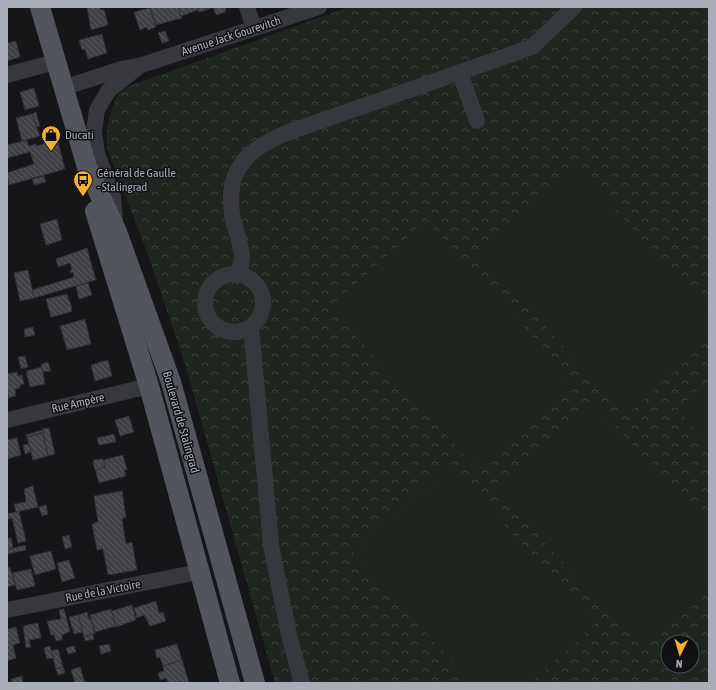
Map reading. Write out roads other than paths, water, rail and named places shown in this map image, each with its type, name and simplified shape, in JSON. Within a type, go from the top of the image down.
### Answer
[{"type":"main road","name":"Boulevard de Stalingrad","points":[[40,7],[87,167],[117,232],[171,382],[255,683]]},
{"type":"main road","name":"Boulevard de Stalingrad","points":[[87,167],[91,196],[149,386],[198,572],[230,683]]},
{"type":"street","points":[[247,7],[254,28]]},
{"type":"street","name":"Avenue Jack Gourevitch","points":[[63,88],[121,69],[142,65],[320,7]]},
{"type":"street","points":[[240,274],[242,256],[235,231],[231,198],[234,180],[239,168],[249,154],[262,144],[276,137],[532,47],[574,7]]},
{"type":"street","points":[[7,75],[56,62]]},
{"type":"street","name":"Avenue Jack Gourevitch","points":[[117,232],[113,197],[97,153],[94,131],[98,110],[109,90],[142,65]]},
{"type":"street","points":[[460,73],[477,121]]},
{"type":"street","points":[[240,274],[249,277],[261,292],[263,302],[262,311],[258,320],[251,327],[238,332],[223,330],[215,326],[208,318],[205,309],[206,294],[213,282],[221,276],[240,274]]},
{"type":"street","points":[[251,327],[271,545],[288,635],[302,683]]},
{"type":"street","name":"Rue Ampère","points":[[7,420],[149,386]]},
{"type":"street","name":"Rue de la Victoire","points":[[7,610],[198,572]]},
{"type":"place","name":"Ducati","points":[[51,152]]},
{"type":"place","name":"Général de Gaulle - Stalingrad","points":[[83,197]]}]
